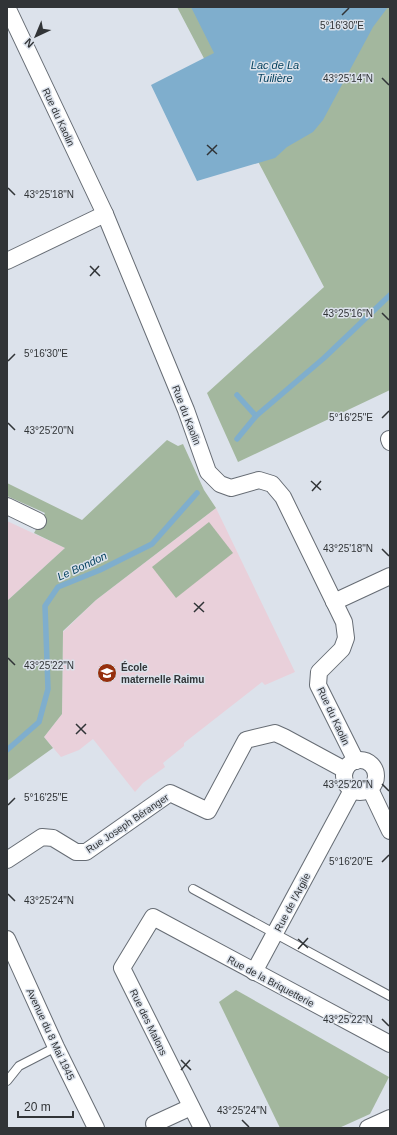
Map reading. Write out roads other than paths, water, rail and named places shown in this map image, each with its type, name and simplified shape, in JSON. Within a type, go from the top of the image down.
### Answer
[{"type":"street","name":"Rue du Kaolin","points":[[7,7],[105,214],[186,410],[208,472],[220,484],[231,488],[259,480],[272,484],[283,497],[344,622],[346,638],[342,649],[319,672],[318,685],[350,766]]},
{"type":"street","points":[[7,261],[105,214]]},
{"type":"street","points":[[7,506],[38,521]]},
{"type":"street","points":[[334,602],[390,576]]},
{"type":"street","name":"Rue Joseph Béranger","points":[[7,860],[42,837],[53,838],[76,852],[86,852],[170,793],[208,811],[246,740],[275,733],[350,766]]},
{"type":"street","points":[[367,762],[373,768],[376,775],[374,783],[370,789],[364,792],[357,792],[352,790],[346,784],[344,776],[350,766],[367,762]]},
{"type":"street","points":[[370,789],[390,831]]},
{"type":"street","name":"Rue de l'Argile","points":[[254,972],[352,790]]},
{"type":"street","name":"Rue de la Briquetterie","points":[[153,917],[390,1044]]},
{"type":"street","name":"Rue des Malons","points":[[153,917],[122,968],[202,1128]]},
{"type":"street","name":"Avenue du 8 Mai 1945","points":[[7,938],[56,1047],[96,1128]]},
{"type":"street","points":[[154,1124],[191,1107]]},
{"type":"street","points":[[368,1128],[390,1118]]},
{"type":"lane","points":[[193,888],[390,996]]},
{"type":"lane","points":[[7,1081],[19,1066],[56,1047]]},
{"type":"water","name":"Lac de La Tuilière","points":[[191,7],[388,7],[373,27],[323,120],[313,132],[287,147],[275,158],[197,181],[151,85],[214,53]]},
{"type":"waterway","name":"Le Bondon","points":[[237,439],[256,416],[324,358],[390,295]]},
{"type":"waterway","points":[[237,395],[256,416]]},
{"type":"waterway","name":"Le Bondon","points":[[7,750],[39,722],[48,689],[45,606],[58,587],[100,570],[152,544],[197,493]]},
{"type":"place","name":"École maternelle Raimu","points":[[107,673]]}]
